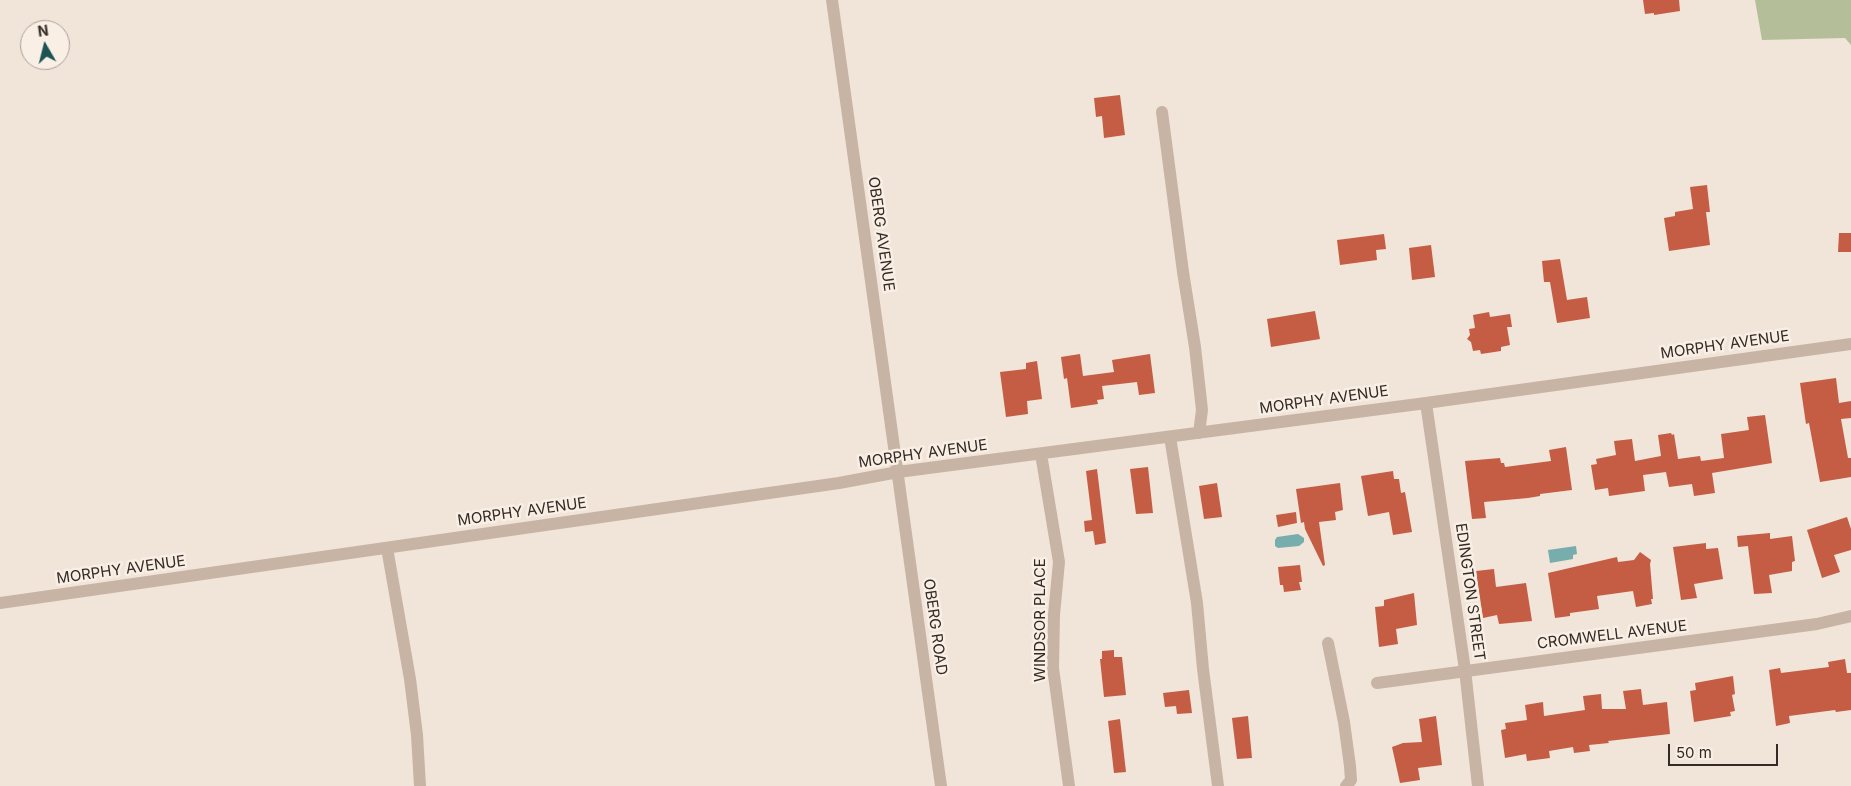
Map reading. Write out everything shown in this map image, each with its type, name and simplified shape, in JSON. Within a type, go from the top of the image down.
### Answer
[{"type":"street","name":"OBERG AVENUE","points":[[832,0],[898,472]]},
{"type":"street","points":[[1162,112],[1195,347],[1202,410],[1200,433]]},
{"type":"street","name":"MORPHY AVENUE","points":[[0,603],[839,483],[898,472],[1426,403],[1851,344]]},
{"type":"street","name":"EDINGTON STREET","points":[[1426,403],[1465,670],[1478,786]]},
{"type":"street","points":[[1170,437],[1197,603],[1203,669],[1218,786]]},
{"type":"street","name":"WINDSOR PLACE","points":[[1042,454],[1058,562],[1053,668],[1069,786]]},
{"type":"street","name":"OBERG ROAD","points":[[898,472],[941,786]]},
{"type":"street","points":[[387,548],[410,679],[417,735],[420,786]]},
{"type":"street","name":"CROMWELL AVENUE","points":[[1377,683],[1817,624],[1851,616]]},
{"type":"street","points":[[1328,643],[1344,722],[1350,766],[1350,780],[1346,786]]},
{"type":"green space","points":[[1755,0],[1851,0],[1851,45],[1845,38],[1762,40]]},
{"type":"water","points":[[1298,534],[1304,538],[1304,542],[1299,546],[1278,548],[1275,546],[1277,537]]},
{"type":"water","points":[[1576,546],[1577,554],[1573,555],[1573,559],[1550,563],[1548,550]]},
{"type":"building","points":[[1643,0],[1679,0],[1680,11],[1654,15],[1654,13],[1645,14]]},
{"type":"building","points":[[1120,95],[1125,135],[1104,138],[1102,116],[1096,117],[1094,98]]},
{"type":"building","points":[[1707,185],[1710,212],[1706,212],[1710,245],[1669,251],[1664,218],[1675,216],[1675,212],[1693,209],[1690,187]]},
{"type":"building","points":[[1839,233],[1851,233],[1851,252],[1838,252]]},
{"type":"building","points":[[1384,234],[1386,249],[1376,250],[1377,260],[1340,265],[1337,240]]},
{"type":"building","points":[[1431,245],[1435,277],[1412,280],[1409,248]]},
{"type":"building","points":[[1560,259],[1567,300],[1587,297],[1590,318],[1557,323],[1550,282],[1544,282],[1542,261]]},
{"type":"building","points":[[1315,311],[1320,339],[1271,347],[1267,319]]},
{"type":"building","points":[[1489,312],[1490,317],[1510,314],[1512,327],[1507,327],[1510,345],[1501,347],[1501,351],[1481,354],[1480,350],[1473,351],[1471,342],[1467,339],[1470,335],[1469,329],[1475,328],[1473,315]]},
{"type":"building","points":[[1080,354],[1083,376],[1114,372],[1112,360],[1150,354],[1155,393],[1139,395],[1137,382],[1102,386],[1104,399],[1097,400],[1098,404],[1071,408],[1067,378],[1064,379],[1061,357]]},
{"type":"building","points":[[1037,361],[1042,399],[1027,401],[1028,414],[1006,417],[1000,372],[1026,369],[1026,363]]},
{"type":"building","points":[[1836,378],[1839,403],[1851,401],[1851,418],[1841,419],[1848,458],[1851,458],[1851,477],[1820,482],[1809,423],[1806,424],[1800,383]]},
{"type":"building","points":[[1765,415],[1772,463],[1712,473],[1715,493],[1694,496],[1692,484],[1669,487],[1666,472],[1643,475],[1645,491],[1609,496],[1608,488],[1595,490],[1591,465],[1597,464],[1596,459],[1616,455],[1614,441],[1632,439],[1635,461],[1661,456],[1658,435],[1671,433],[1672,435],[1674,434],[1678,459],[1700,456],[1701,461],[1724,458],[1721,434],[1749,430],[1747,417]]},
{"type":"building","points":[[1566,447],[1572,490],[1540,494],[1540,496],[1528,498],[1484,502],[1486,518],[1472,519],[1465,461],[1500,458],[1501,463],[1504,463],[1505,467],[1551,461],[1549,450]]},
{"type":"building","points":[[1148,467],[1153,513],[1136,514],[1130,469]]},
{"type":"building","points":[[1097,469],[1106,543],[1095,545],[1093,531],[1085,532],[1084,521],[1092,520],[1086,471]]},
{"type":"building","points":[[1393,471],[1394,479],[1399,479],[1401,493],[1405,492],[1412,532],[1393,535],[1389,512],[1368,516],[1361,476]]},
{"type":"building","points":[[1217,483],[1222,517],[1204,519],[1199,486]]},
{"type":"building","points":[[1340,483],[1343,510],[1335,512],[1336,520],[1319,522],[1325,565],[1323,566],[1305,529],[1304,522],[1301,523],[1296,489]]},
{"type":"building","points":[[1296,512],[1297,523],[1278,527],[1276,515]]},
{"type":"building","points":[[1847,517],[1851,529],[1851,550],[1834,555],[1840,572],[1822,578],[1807,530]]},
{"type":"building","points":[[1770,533],[1770,539],[1792,536],[1795,561],[1792,562],[1792,571],[1769,575],[1772,593],[1754,594],[1748,546],[1738,547],[1737,536]]},
{"type":"building","points":[[1706,543],[1706,549],[1718,548],[1723,579],[1694,584],[1697,598],[1681,600],[1673,547]]},
{"type":"building","points":[[1640,552],[1651,560],[1652,604],[1636,607],[1633,591],[1597,596],[1599,609],[1570,613],[1570,616],[1555,618],[1548,573],[1617,557],[1618,562],[1634,560]]},
{"type":"building","points":[[1300,565],[1302,582],[1299,582],[1301,590],[1284,592],[1283,585],[1280,585],[1278,567]]},
{"type":"building","points":[[1494,569],[1496,587],[1526,583],[1532,621],[1499,624],[1497,615],[1483,618],[1476,571]]},
{"type":"building","points":[[1414,593],[1417,625],[1396,629],[1398,644],[1379,647],[1375,607],[1384,606],[1384,600]]},
{"type":"building","points":[[1114,650],[1114,657],[1122,657],[1126,695],[1104,697],[1100,659],[1102,659],[1102,651]]},
{"type":"building","points":[[1845,659],[1847,673],[1851,673],[1851,710],[1836,712],[1835,710],[1789,716],[1790,723],[1776,726],[1769,670],[1780,668],[1781,673],[1829,667],[1828,662]]},
{"type":"building","points":[[1733,676],[1735,694],[1732,695],[1735,711],[1730,712],[1731,716],[1694,722],[1690,691],[1696,690],[1695,683]]},
{"type":"building","points":[[1641,689],[1643,705],[1667,702],[1670,734],[1589,745],[1590,751],[1574,753],[1573,747],[1549,751],[1550,758],[1527,761],[1526,754],[1505,758],[1501,730],[1506,729],[1505,723],[1527,720],[1525,705],[1543,702],[1544,716],[1585,710],[1583,696],[1601,694],[1602,709],[1626,709],[1623,691]]},
{"type":"building","points":[[1189,690],[1192,713],[1177,714],[1176,706],[1165,707],[1163,693]]},
{"type":"building","points":[[1248,716],[1252,758],[1237,759],[1232,718]]},
{"type":"building","points":[[1436,716],[1442,765],[1418,768],[1420,780],[1400,783],[1392,747],[1403,743],[1422,742],[1419,719]]},
{"type":"building","points":[[1120,719],[1126,772],[1114,773],[1108,721]]}]
